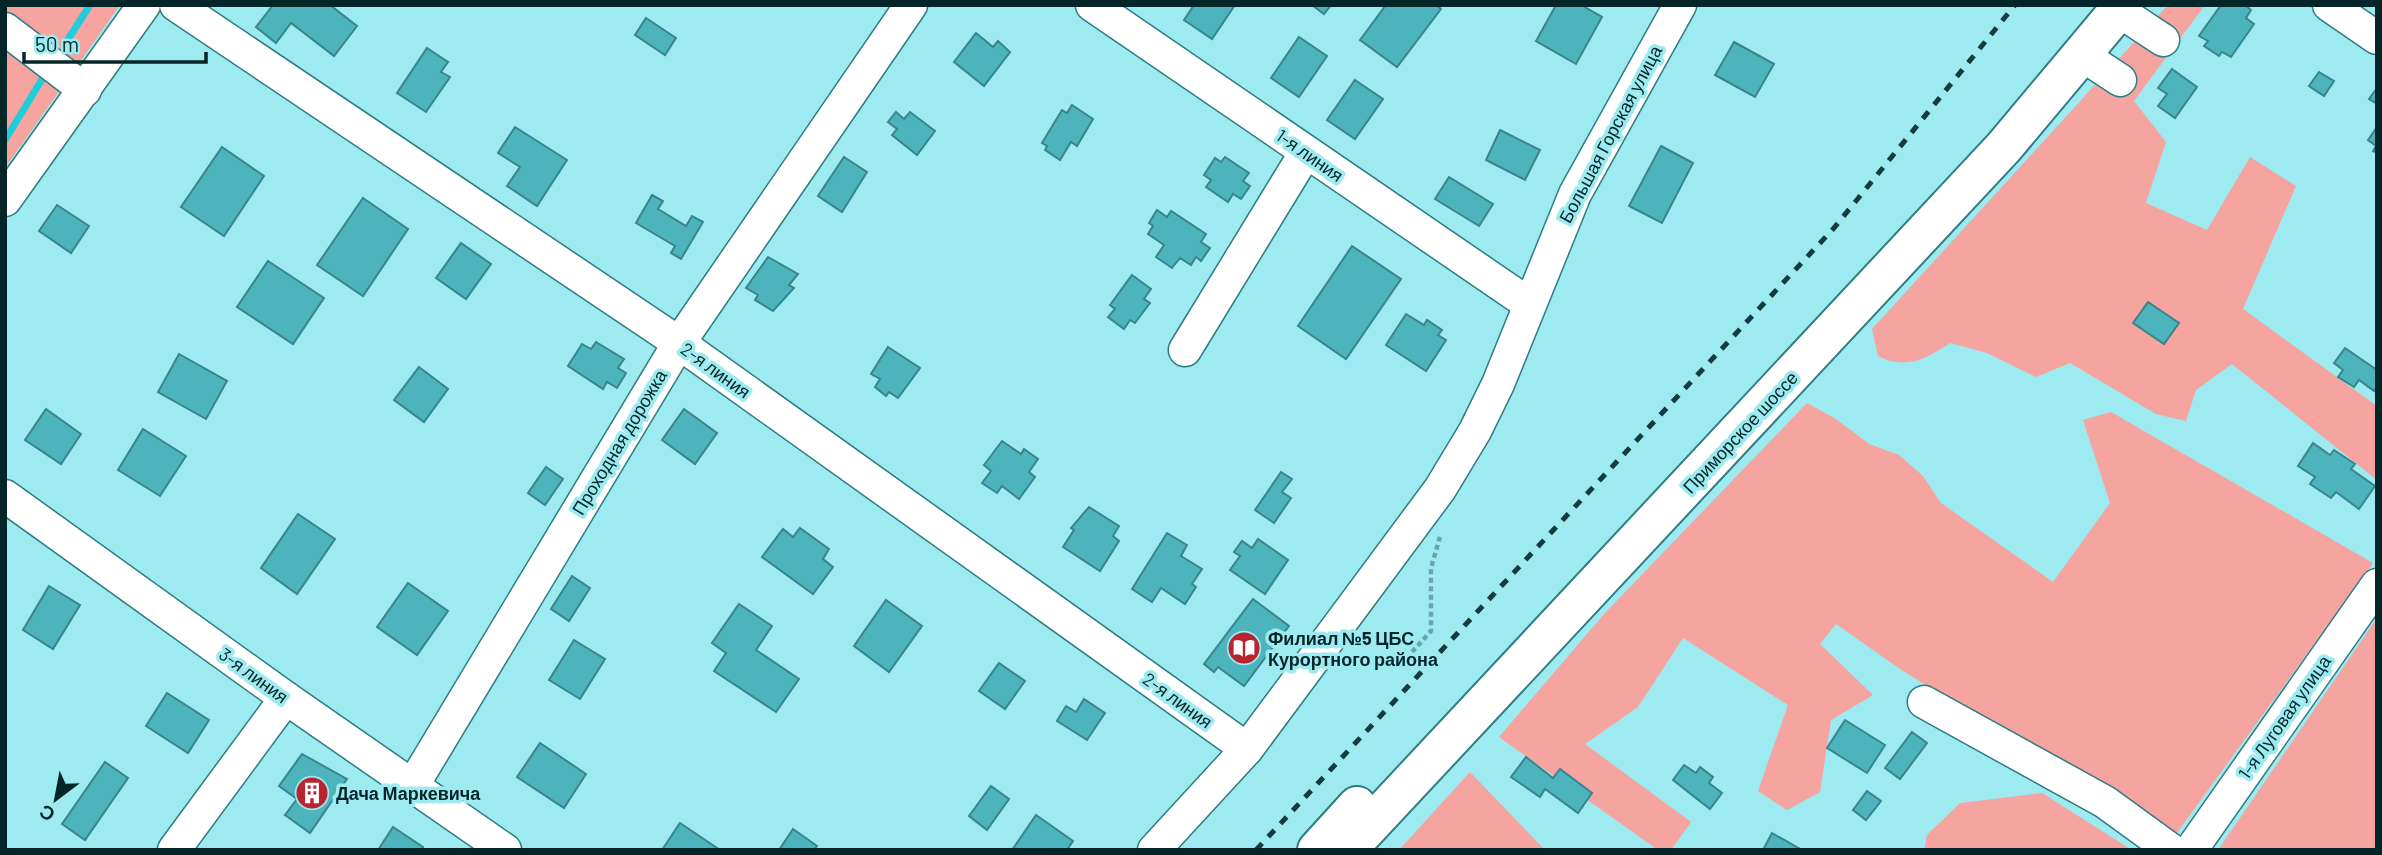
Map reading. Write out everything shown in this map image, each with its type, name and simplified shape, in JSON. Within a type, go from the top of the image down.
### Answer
[{"type":"highway","name":"Приморское шоссе","points":[[1347,850],[2004,147],[2082,55],[2111,7]]},
{"type":"highway","name":"Приморское шоссе","points":[[1317,850],[1987,130],[2111,7]]},
{"type":"street","points":[[5,200],[144,5]]},
{"type":"street","name":"2-я линия","points":[[176,5],[678,343],[1247,749]]},
{"type":"street","name":"Проходная дорожка","points":[[413,785],[678,343],[911,5]]},
{"type":"street","name":"1-я линия","points":[[1091,5],[1529,304]]},
{"type":"street","name":"Большая Горская улица","points":[[1154,850],[1247,749],[1440,489],[1475,431],[1498,384],[1575,194],[1680,5]]},
{"type":"street","points":[[2329,5],[2377,38]]},
{"type":"street","points":[[2111,7],[2163,40]]},
{"type":"street","points":[[5,29],[85,90]]},
{"type":"street","points":[[2082,55],[2120,80]]},
{"type":"street","points":[[1185,350],[1306,152]]},
{"type":"street","name":"3-я линия","points":[[5,496],[286,698],[505,850]]},
{"type":"street","name":"1-я Луговая улица","points":[[2191,850],[2377,584]]},
{"type":"street","points":[[174,850],[286,698]]},
{"type":"street","points":[[1924,702],[2105,802],[2171,850]]},
{"type":"path","points":[[1412,652],[1431,631],[1431,568],[1443,528]]},
{"type":"shaded area","points":[[5,5],[120,5],[5,168]]},
{"type":"shaded area","points":[[2168,5],[2205,5],[2134,101],[2166,142],[2146,203],[2207,230],[2250,157],[2296,186],[2243,309],[2377,406],[2377,480],[2232,364],[2196,390],[2186,421],[2156,414],[2070,363],[2036,377],[1987,353],[1950,343],[1916,361],[1898,362],[1878,356],[1872,329]]},
{"type":"shaded area","points":[[1807,403],[1836,419],[1869,444],[1899,455],[1923,476],[1941,503],[2053,582],[2110,503],[2083,420],[2111,412],[2373,563],[2174,837],[1903,671],[1836,624],[1820,644],[1873,695],[1831,720],[1820,792],[1787,810],[1758,791],[1788,705],[1683,638],[1638,707],[1585,744],[1691,822],[1671,850],[1658,850],[1499,737],[1604,614]]},
{"type":"shaded area","points":[[2377,618],[2377,850],[2218,850]]},
{"type":"shaded area","points":[[1470,772],[1545,850],[1399,850]]},
{"type":"shaded area","points":[[2042,793],[2132,850],[1924,850],[1927,835],[1960,803]]},
{"type":"building","points":[[273,5],[330,5],[357,26],[334,56],[291,23],[276,43],[256,27]]},
{"type":"building","points":[[1194,5],[1235,5],[1212,39],[1184,20]]},
{"type":"building","points":[[1312,5],[1331,5],[1324,14]]},
{"type":"building","points":[[1386,5],[1436,5],[1441,9],[1397,67],[1360,40]]},
{"type":"building","points":[[1556,5],[1581,5],[1602,17],[1576,64],[1536,41]]},
{"type":"building","points":[[2221,5],[2245,5],[2251,10],[2246,18],[2254,24],[2231,57],[2222,52],[2219,56],[2204,46],[2208,41],[2199,36]]},
{"type":"building","points":[[646,18],[676,38],[665,55],[635,35]]},
{"type":"building","points":[[976,33],[993,47],[998,41],[1010,52],[984,86],[954,62]]},
{"type":"building","points":[[1299,37],[1327,56],[1299,97],[1271,78]]},
{"type":"building","points":[[1734,42],[1774,64],[1755,97],[1715,75]]},
{"type":"building","points":[[427,48],[448,62],[441,72],[450,77],[426,112],[397,93]]},
{"type":"building","points":[[2172,69],[2197,87],[2175,118],[2158,106],[2167,94],[2158,88]]},
{"type":"building","points":[[2319,72],[2334,81],[2324,96],[2309,86]]},
{"type":"building","points":[[1355,80],[1383,99],[1355,139],[1327,120]]},
{"type":"building","points":[[2377,88],[2377,104],[2369,99]]},
{"type":"building","points":[[1072,105],[1093,119],[1077,146],[1071,142],[1060,160],[1045,150],[1047,146],[1042,143],[1062,110],[1067,113]]},
{"type":"building","points":[[896,112],[904,119],[910,112],[935,131],[917,155],[892,135],[897,129],[888,122]]},
{"type":"building","points":[[515,127],[567,160],[537,206],[507,186],[520,167],[498,153]]},
{"type":"building","points":[[2377,127],[2377,153],[2373,151],[2376,146],[2368,140]]},
{"type":"building","points":[[1500,130],[1540,150],[1525,180],[1486,160]]},
{"type":"building","points":[[1661,146],[1693,163],[1662,223],[1629,206]]},
{"type":"building","points":[[222,147],[264,176],[224,236],[181,207]]},
{"type":"building","points":[[844,157],[867,172],[842,212],[818,196]]},
{"type":"building","points":[[1225,157],[1249,173],[1243,181],[1250,186],[1241,199],[1233,194],[1228,202],[1206,187],[1211,180],[1204,175],[1215,158],[1221,162]]},
{"type":"building","points":[[1449,177],[1493,204],[1479,226],[1435,199]]},
{"type":"building","points":[[652,195],[663,201],[658,209],[686,226],[692,216],[703,222],[681,259],[671,253],[675,246],[636,223]]},
{"type":"building","points":[[363,198],[408,229],[363,296],[317,265]]},
{"type":"building","points":[[57,205],[89,226],[71,253],[39,231]]},
{"type":"building","points":[[1157,210],[1167,217],[1171,211],[1206,234],[1201,242],[1210,248],[1201,261],[1196,257],[1191,265],[1180,258],[1172,268],[1156,257],[1164,245],[1148,234],[1153,226],[1149,223]]},
{"type":"building","points":[[461,243],[491,264],[466,299],[436,278]]},
{"type":"building","points":[[1352,246],[1401,279],[1346,359],[1298,326]]},
{"type":"building","points":[[768,257],[798,274],[789,285],[794,288],[773,311],[755,300],[758,295],[746,288]]},
{"type":"building","points":[[268,261],[324,298],[293,344],[237,307]]},
{"type":"building","points":[[1132,275],[1151,289],[1144,299],[1150,303],[1135,323],[1130,320],[1124,329],[1108,317],[1115,309],[1110,305]]},
{"type":"building","points":[[2148,302],[2179,323],[2164,344],[2133,323]]},
{"type":"building","points":[[1406,314],[1424,325],[1427,320],[1442,330],[1438,335],[1446,340],[1426,371],[1386,345]]},
{"type":"building","points":[[596,342],[624,359],[618,368],[626,373],[617,388],[607,382],[603,389],[568,366],[582,344],[591,349]]},
{"type":"building","points":[[888,347],[920,368],[898,398],[889,392],[886,396],[875,387],[880,379],[871,374]]},
{"type":"building","points":[[2345,348],[2377,370],[2377,386],[2374,391],[2359,380],[2354,387],[2338,377],[2343,370],[2334,363]]},
{"type":"building","points":[[179,354],[227,381],[206,419],[158,392]]},
{"type":"building","points":[[419,367],[448,389],[424,422],[394,400]]},
{"type":"building","points":[[46,409],[81,434],[61,464],[25,440]]},
{"type":"building","points":[[684,409],[717,433],[695,464],[662,440]]},
{"type":"building","points":[[143,429],[186,456],[160,496],[118,470]]},
{"type":"building","points":[[1002,441],[1021,454],[1024,449],[1038,459],[1029,472],[1035,477],[1019,499],[1002,486],[997,493],[982,483],[991,471],[984,465]]},
{"type":"building","points":[[2313,443],[2330,455],[2334,450],[2355,464],[2351,469],[2375,486],[2359,509],[2336,492],[2331,498],[2310,484],[2315,477],[2298,466]]},
{"type":"building","points":[[546,467],[563,479],[545,505],[528,493]]},
{"type":"building","points":[[1281,472],[1292,479],[1282,492],[1291,498],[1274,523],[1255,510]]},
{"type":"building","points":[[1089,507],[1119,526],[1113,536],[1119,541],[1100,571],[1063,547],[1074,530],[1071,528]]},
{"type":"building","points":[[298,514],[335,539],[297,594],[261,568]]},
{"type":"building","points":[[800,528],[829,549],[823,559],[833,567],[813,594],[762,557],[783,529],[793,537]]},
{"type":"building","points":[[1167,533],[1187,545],[1181,556],[1202,569],[1192,584],[1196,587],[1185,604],[1161,588],[1152,602],[1132,589]]},
{"type":"building","points":[[1258,539],[1288,560],[1265,594],[1230,570],[1240,556],[1234,552],[1242,541],[1252,548]]},
{"type":"building","points":[[572,576],[590,588],[569,621],[551,609]]},
{"type":"building","points":[[408,583],[448,611],[417,655],[377,627]]},
{"type":"building","points":[[49,586],[80,605],[53,649],[23,630]]},
{"type":"building","name":"Филиал №5 ЦБС Курортного района","points":[[1253,599],[1289,626],[1244,686],[1218,667],[1214,672],[1204,664]]},
{"type":"building","points":[[886,600],[922,626],[889,672],[854,646]]},
{"type":"building","points":[[739,604],[772,626],[756,650],[799,679],[776,712],[714,671],[726,653],[712,643]]},
{"type":"building","points":[[574,640],[605,659],[580,699],[549,680]]},
{"type":"building","points":[[999,663],[1025,681],[1005,709],[979,691]]},
{"type":"building","points":[[167,693],[209,720],[188,753],[146,726]]},
{"type":"building","points":[[1084,699],[1105,713],[1087,740],[1057,721],[1066,706],[1076,712]]},
{"type":"building","points":[[1845,720],[1885,745],[1867,773],[1827,748]]},
{"type":"building","points":[[1912,732],[1927,743],[1900,779],[1885,768]]},
{"type":"building","points":[[540,743],[586,774],[564,808],[517,777]]},
{"type":"building","name":"Дача Маркевича","points":[[302,754],[347,779],[310,833],[285,815],[297,799],[279,786]]},
{"type":"building","points":[[1526,757],[1553,778],[1560,769],[1592,793],[1578,813],[1545,789],[1540,797],[1511,777]]},
{"type":"building","points":[[105,762],[128,778],[85,840],[62,824]]},
{"type":"building","points":[[1684,765],[1696,773],[1700,767],[1713,777],[1709,783],[1722,793],[1710,809],[1673,780]]},
{"type":"building","points":[[991,786],[1009,799],[987,830],[969,816]]},
{"type":"building","points":[[1867,791],[1881,801],[1866,820],[1853,810]]},
{"type":"building","points":[[1036,815],[1073,841],[1067,850],[1012,850]]},
{"type":"building","points":[[680,823],[720,850],[662,850]]},
{"type":"building","points":[[393,827],[423,847],[421,850],[378,850]]},
{"type":"building","points":[[793,829],[817,846],[814,850],[779,850]]},
{"type":"building","points":[[1772,833],[1802,850],[1763,850]]},
{"type":"waterway","points":[[65,44],[90,5]]},
{"type":"waterway","points":[[5,140],[44,76]]},
{"type":"railway","points":[[1256,850],[1834,228],[2015,5]]},
{"type":"place","name":"Филиал №5 ЦБС Курортного района","points":[[1244,648]]},
{"type":"place","name":"Дача Маркевича","points":[[312,793]]}]
